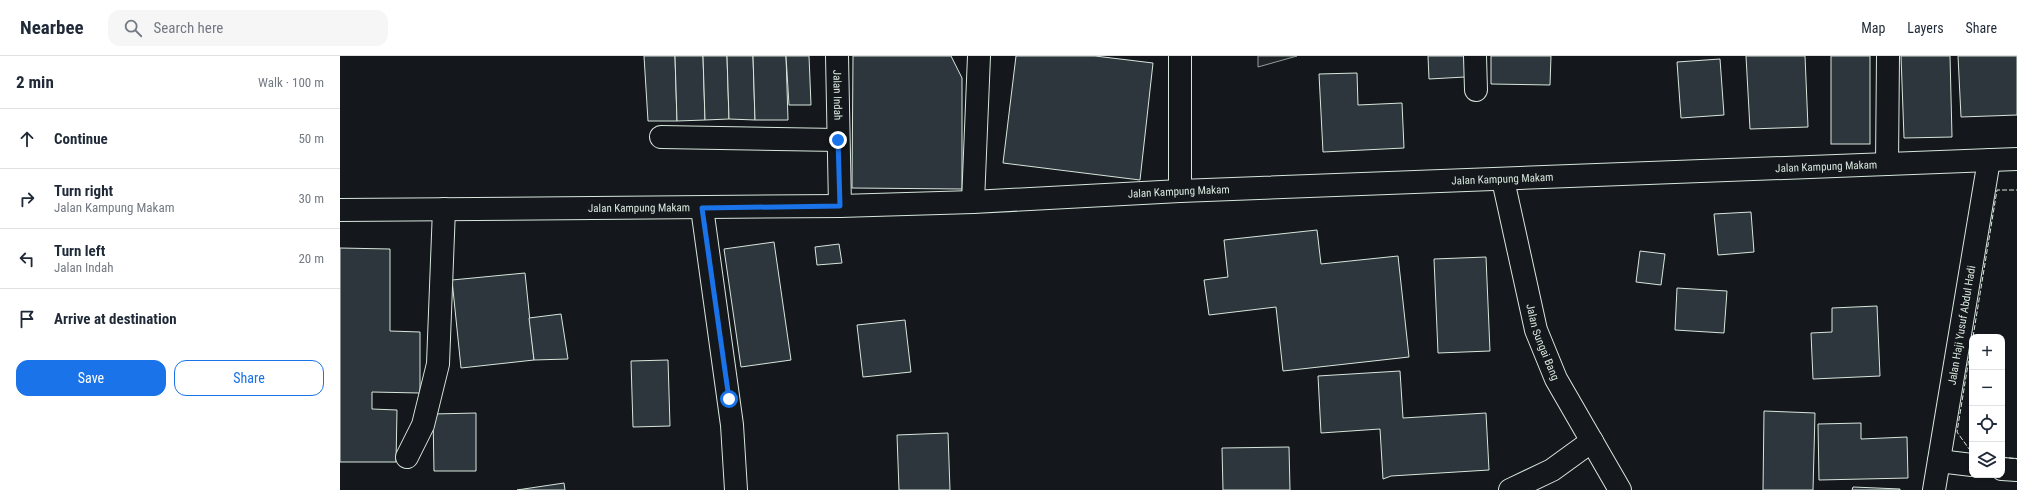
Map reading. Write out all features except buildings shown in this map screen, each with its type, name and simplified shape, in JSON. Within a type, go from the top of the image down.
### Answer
[{"type":"street","name":"Jalan Indah","points":[[837,56],[840,206]]},
{"type":"street","points":[[973,202],[979,56]]},
{"type":"street","points":[[1180,56],[1180,191]]},
{"type":"street","points":[[1475,56],[1476,90]]},
{"type":"street","points":[[1887,164],[1888,56]]},
{"type":"street","points":[[661,137],[838,140]]},
{"type":"street","name":"Jalan Kampung Makam","points":[[340,210],[702,208],[973,202],[1180,191],[1503,180],[2017,159]]},
{"type":"street","name":"Jalan Haji Yusuf Abdul Hadi","points":[[1934,490],[1989,160]]},
{"type":"street","name":"Jalan Sungai Bang","points":[[1503,180],[1536,330],[1556,379],[1620,490]]},
{"type":"street","points":[[702,208],[732,425],[736,490]]},
{"type":"street","points":[[407,457],[423,425],[438,364],[444,209]]},
{"type":"street","points":[[1510,490],[1552,470],[1592,441]]},
{"type":"street","points":[[1939,461],[1969,465]]},
{"type":"street","points":[[2005,469],[2017,470]]},
{"type":"shaded area","points":[[1258,56],[1297,56],[1258,67]]},
{"type":"fence","points":[[1973,334],[1997,190],[2017,190]]},
{"type":"fence","points":[[1969,358],[1957,432],[1969,449]]},
{"type":"fence","points":[[2005,457],[2017,459]]},
{"type":"route","points":[[729,399],[702,208],[840,206],[838,140]]}]
